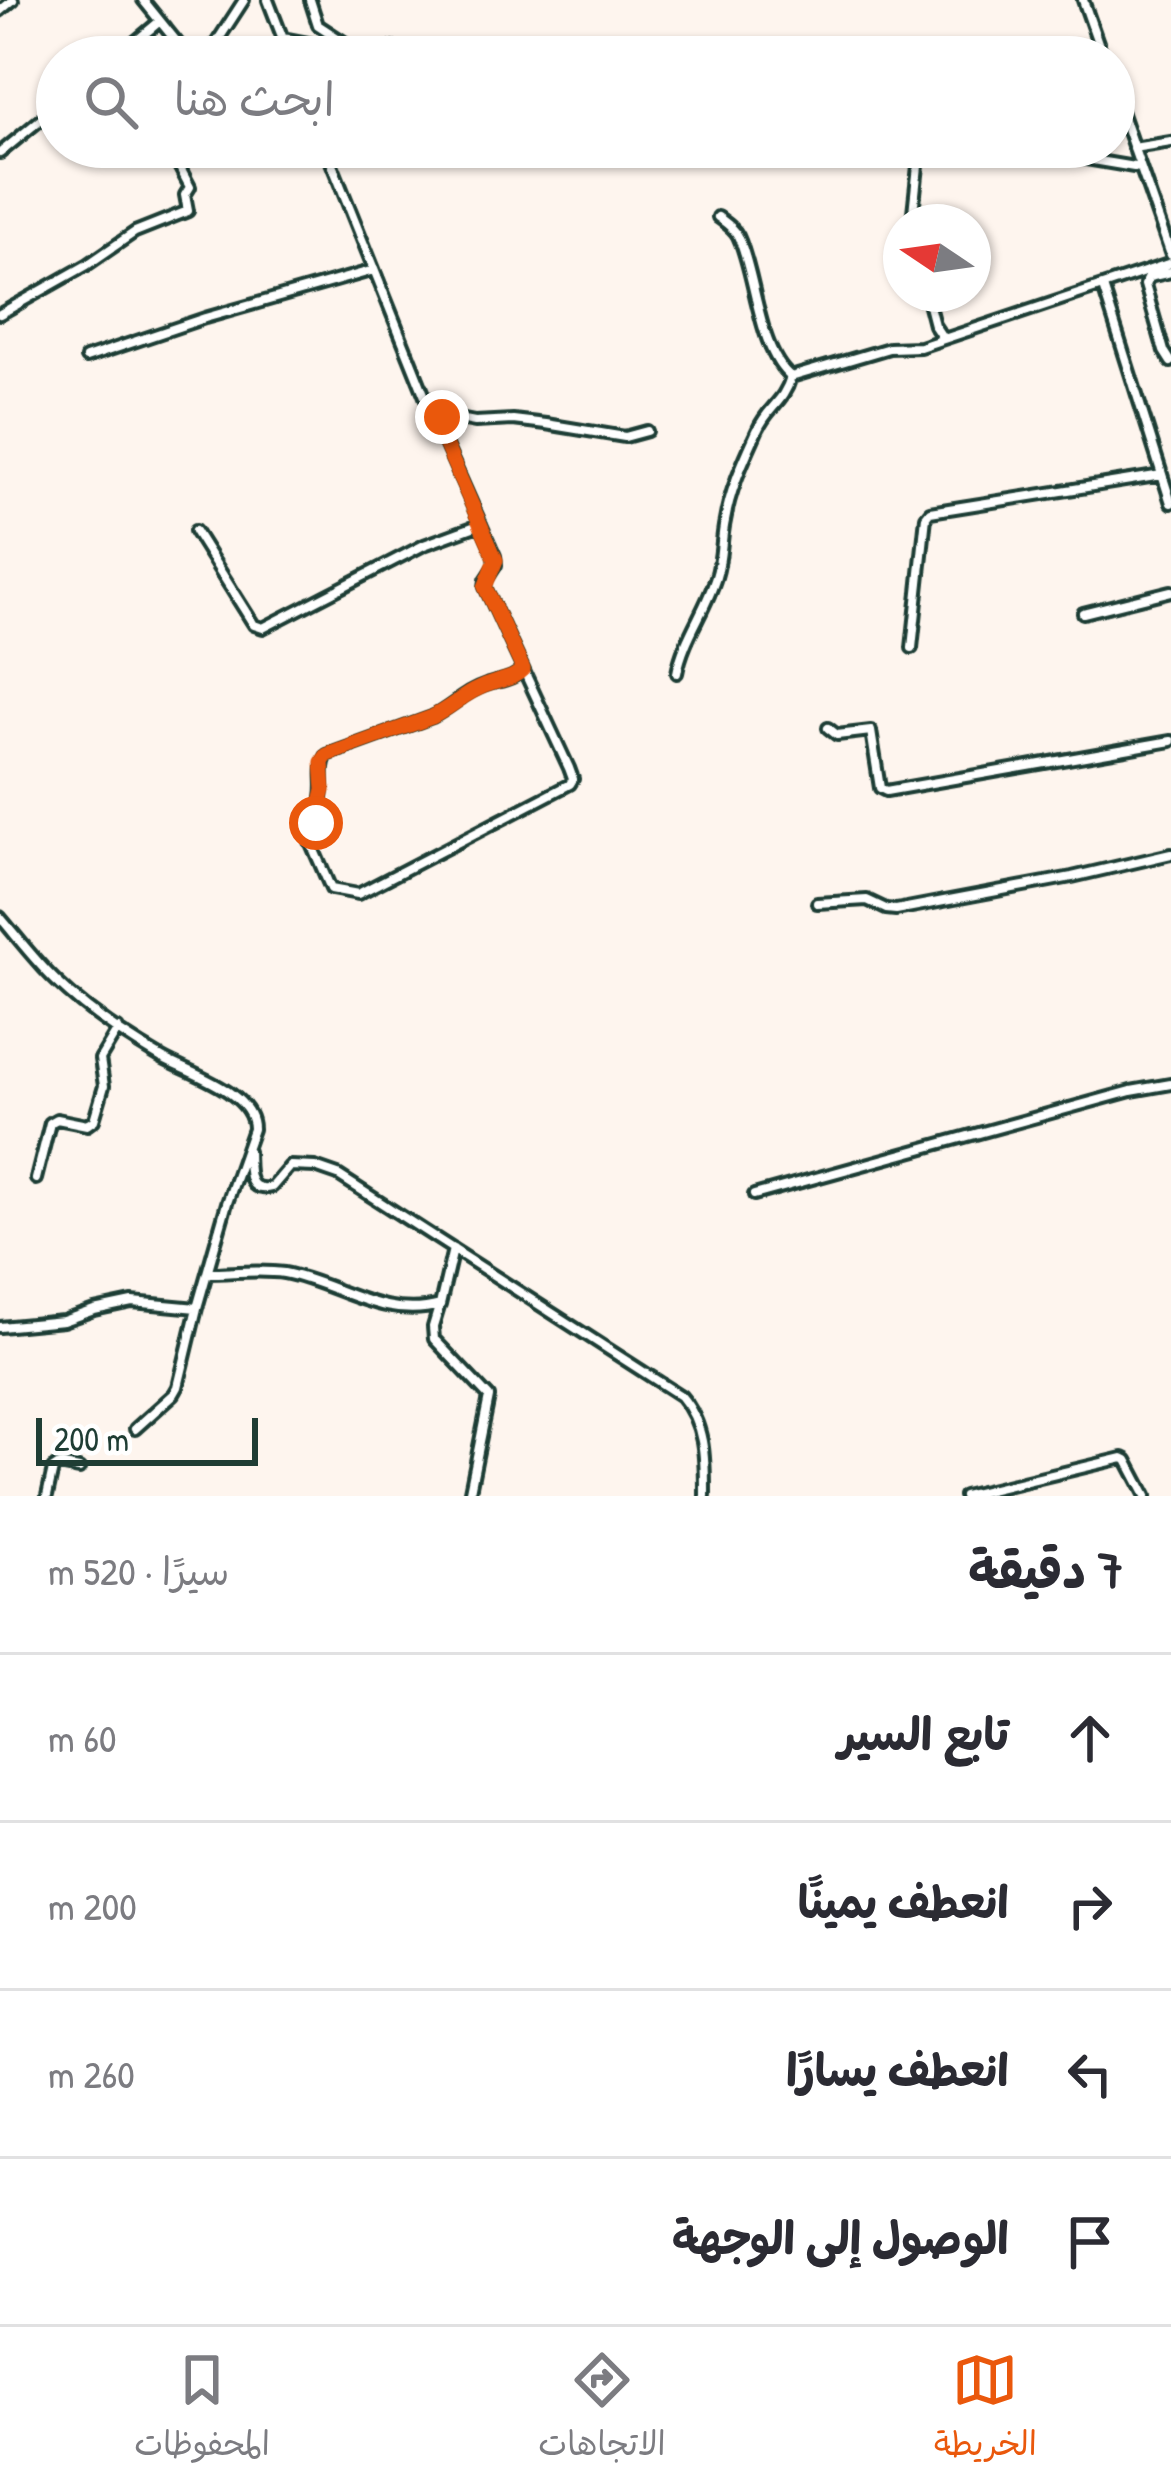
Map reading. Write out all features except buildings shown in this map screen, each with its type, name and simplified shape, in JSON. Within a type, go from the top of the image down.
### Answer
[{"type":"street","points":[[0,11],[13,0]]},
{"type":"street","points":[[143,0],[172,36]]},
{"type":"street","points":[[220,36],[244,0]]},
{"type":"street","points":[[268,0],[283,36]]},
{"type":"street","points":[[310,0],[318,25],[335,36]]},
{"type":"street","points":[[1083,0],[1095,36]]},
{"type":"street","points":[[143,36],[160,22]]},
{"type":"street","points":[[0,153],[36,123]]},
{"type":"street","points":[[1135,148],[1171,142]]},
{"type":"street","points":[[1135,154],[1171,263]]},
{"type":"street","points":[[1135,167],[1140,168]]},
{"type":"street","points":[[0,314],[135,232],[188,211],[185,195],[190,190],[180,168]]},
{"type":"street","points":[[333,168],[496,560],[485,587],[569,768],[573,779],[358,894],[331,889],[310,842],[321,806],[322,762],[327,755],[432,717],[466,693],[516,676],[523,669]]},
{"type":"street","points":[[914,204],[918,168]]},
{"type":"street","points":[[718,217],[736,232],[772,348],[791,377]]},
{"type":"street","points":[[791,377],[889,348],[920,347],[1171,263]]},
{"type":"street","points":[[1171,263],[1145,285],[1171,362]]},
{"type":"street","points":[[86,358],[374,270]]},
{"type":"street","points":[[1103,287],[1171,503]]},
{"type":"street","points":[[931,312],[943,338]]},
{"type":"street","points":[[677,673],[684,645],[716,578],[739,471],[765,414],[786,394],[791,377]]},
{"type":"street","points":[[432,414],[625,437],[647,430]]},
{"type":"street","points":[[912,648],[930,512],[1162,475]]},
{"type":"street","points":[[195,531],[254,625],[263,628],[410,552],[481,524]]},
{"type":"street","points":[[1082,613],[1171,591]]},
{"type":"street","points":[[828,728],[837,735],[872,731],[878,781],[886,790],[1171,741]]},
{"type":"street","points":[[817,904],[867,900],[896,910],[1072,878],[1171,854]]},
{"type":"street","points":[[0,917],[87,1009],[160,1057],[243,1102],[253,1119],[178,1387],[135,1429]]},
{"type":"street","points":[[36,1179],[50,1123],[57,1119],[87,1125],[94,1120],[104,1086],[100,1059],[118,1029]]},
{"type":"street","points":[[754,1195],[1171,1084]]},
{"type":"street","points":[[247,1145],[253,1184],[272,1187],[290,1166],[327,1170],[681,1396],[698,1420],[705,1496]]},
{"type":"street","points":[[453,1249],[433,1323],[434,1339],[487,1393],[490,1402],[469,1496]]},
{"type":"street","points":[[208,1274],[276,1272],[384,1306],[417,1310],[440,1305]]},
{"type":"street","points":[[0,1328],[63,1321],[132,1302],[197,1308]]},
{"type":"street","points":[[964,1496],[1123,1459],[1146,1496]]},
{"type":"street","points":[[47,1496],[53,1469],[59,1465],[79,1469]]},
{"type":"route","points":[[316,823],[324,790],[321,768],[327,755],[432,717],[466,693],[519,675],[523,669],[485,587],[496,560],[432,414],[442,417]]}]
